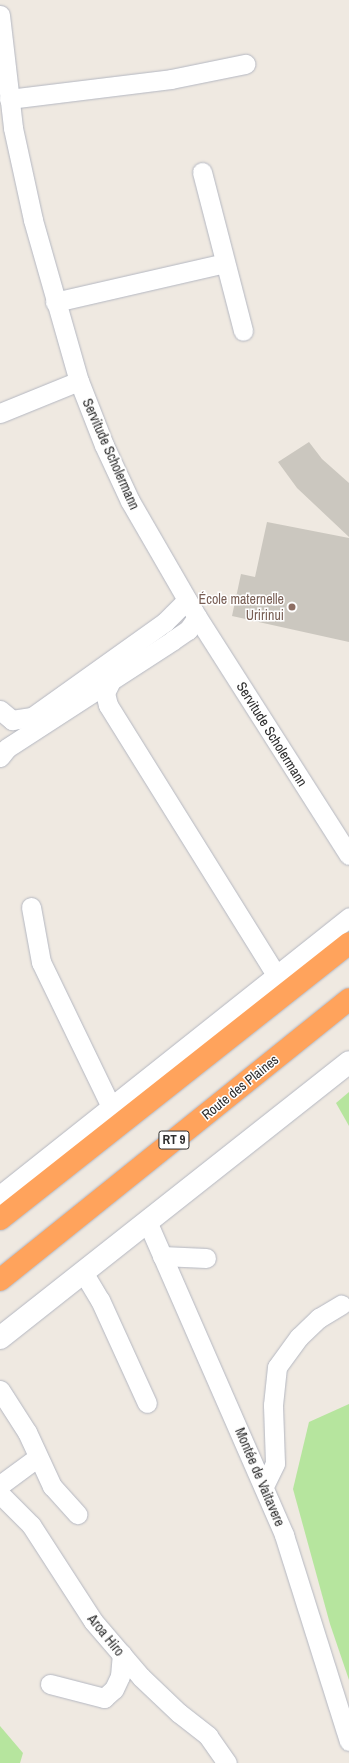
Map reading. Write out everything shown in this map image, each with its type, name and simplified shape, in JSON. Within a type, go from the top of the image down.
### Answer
[{"type":"highway","points":[[0,1219],[349,943]]},
{"type":"highway","name":"Route des Plaines","points":[[0,1280],[349,999]]},
{"type":"main road","points":[[0,1338],[349,1062]]},
{"type":"street","name":"Servitude Scholermann","points":[[0,15],[9,99],[7,131],[79,381],[130,501],[197,617],[346,850]]},
{"type":"street","points":[[9,99],[171,79],[245,64]]},
{"type":"street","points":[[202,172],[243,331]]},
{"type":"street","points":[[55,302],[225,263]]},
{"type":"street","points":[[0,413],[79,381]]},
{"type":"street","points":[[0,710],[12,720],[32,717],[166,622],[187,600]]},
{"type":"street","points":[[0,757],[7,748],[110,683],[188,630],[197,617]]},
{"type":"street","points":[[110,683],[105,693],[108,705],[277,976]]},
{"type":"street","points":[[32,907],[41,962],[110,1105]]},
{"type":"street","points":[[0,1194],[110,1105],[277,976],[349,917]]},
{"type":"street","name":"Montée de Vaitavere","points":[[147,1221],[264,1486],[287,1542],[349,1741]]},
{"type":"street","points":[[162,1256],[206,1258]]},
{"type":"street","points":[[83,1272],[100,1300],[147,1403]]},
{"type":"street","points":[[264,1486],[275,1463],[273,1405],[277,1367],[298,1337],[319,1318],[341,1305]]},
{"type":"street","points":[[0,1390],[27,1432],[52,1486],[77,1514]]},
{"type":"street","points":[[0,1485],[38,1457]]},
{"type":"street","name":"Aroa Hiro","points":[[0,1494],[31,1526],[89,1615],[122,1654],[179,1713],[208,1736],[227,1763]]},
{"type":"street","points":[[50,1684],[104,1698],[114,1689],[120,1676],[122,1654]]},
{"type":"green space","points":[[349,1092],[349,1126],[336,1103]]},
{"type":"green space","points":[[349,1404],[349,1680],[330,1624],[293,1489],[309,1422]]},
{"type":"green space","points":[[0,1726],[23,1753],[20,1763],[0,1763]]},
{"type":"building","points":[[309,442],[322,459],[349,483],[349,537],[297,488],[278,462]]},
{"type":"building","points":[[267,522],[349,538],[349,642],[232,616],[241,574],[255,577]]},
{"type":"place","name":"École maternelle Uririnui","points":[[292,607]]}]
